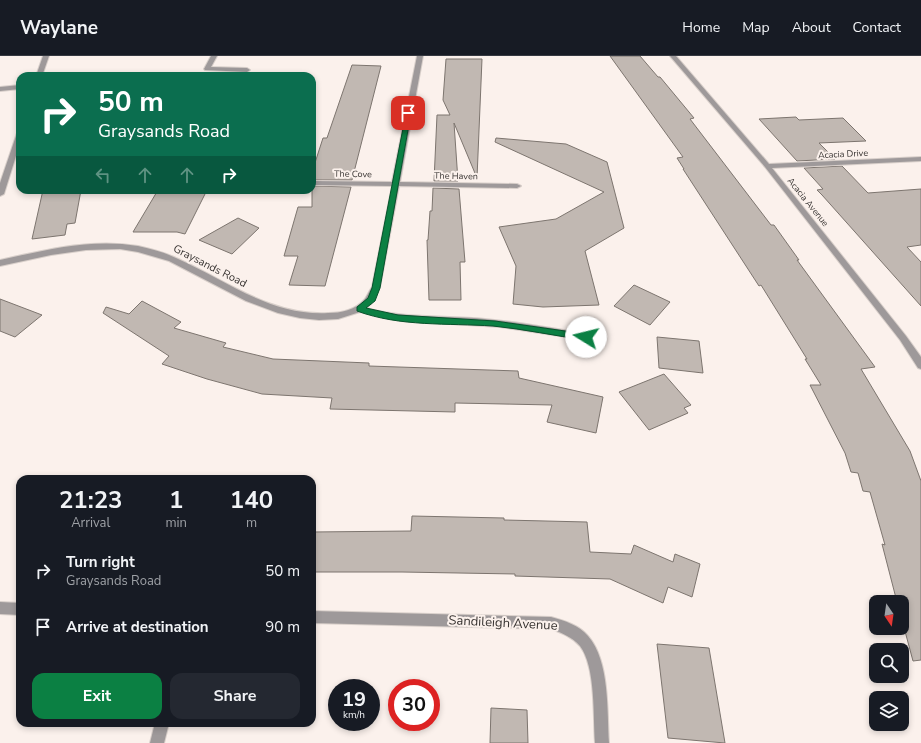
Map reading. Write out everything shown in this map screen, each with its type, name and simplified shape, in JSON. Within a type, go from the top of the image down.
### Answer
[{"type":"street","points":[[40,72],[46,56]]},
{"type":"street","points":[[214,56],[207,69],[247,70]]},
{"type":"street","name":"Graysands Road","points":[[0,263],[73,248],[108,247],[137,249],[161,255],[176,261],[234,292],[273,308],[323,317],[345,315],[360,309],[372,299],[376,288],[394,184],[420,56]]},
{"type":"street","name":"Acacia Avenue","points":[[673,56],[766,166],[904,338],[921,366]]},
{"type":"street","points":[[0,89],[16,87]]},
{"type":"street","points":[[0,194],[16,145]]},
{"type":"street","name":"Acacia Drive","points":[[766,166],[921,159]]},
{"type":"street","name":"The Cove","points":[[316,183],[394,184]]},
{"type":"street","name":"The Haven","points":[[394,184],[517,186]]},
{"type":"street","points":[[360,309],[372,314],[398,318],[487,323],[586,337]]},
{"type":"street","points":[[0,608],[16,609]]},
{"type":"street","name":"Sandileigh Avenue","points":[[316,618],[551,623],[562,625],[580,635],[592,652],[596,661],[602,743]]},
{"type":"street","points":[[157,743],[161,727]]},
{"type":"building","points":[[610,56],[640,56],[658,77],[660,77],[694,118],[690,119],[771,225],[774,225],[799,260],[797,260],[875,367],[861,369],[910,451],[921,481],[921,660],[913,661],[906,635],[909,635],[909,595],[895,595],[882,544],[885,545],[870,492],[863,491],[858,473],[851,472],[845,453],[810,385],[821,385],[805,359],[807,359],[761,285],[759,286],[683,169],[677,158],[683,157]]},
{"type":"building","points":[[446,59],[482,59],[477,178],[454,123],[458,181],[434,181],[437,115],[450,115],[443,100]]},
{"type":"building","points":[[352,65],[381,66],[352,180],[316,180],[316,160],[323,138],[327,138]]},
{"type":"building","points":[[796,117],[799,120],[843,118],[866,141],[819,143],[835,159],[797,161],[759,119]]},
{"type":"building","points":[[496,138],[566,144],[607,162],[624,228],[585,251],[599,305],[543,307],[513,304],[516,266],[499,227],[556,219],[604,192],[495,142]]},
{"type":"building","points":[[842,166],[868,193],[921,189],[921,245],[907,247],[921,262],[921,306],[817,190],[823,189],[804,168]]},
{"type":"building","points":[[316,186],[351,187],[325,286],[289,285],[298,256],[284,256],[298,207],[312,207],[312,194],[316,194]]},
{"type":"building","points":[[433,188],[459,189],[465,262],[460,262],[461,300],[429,300],[427,240],[430,211],[432,211]]},
{"type":"building","points":[[42,194],[80,194],[75,223],[67,224],[65,235],[32,239]]},
{"type":"building","points":[[156,194],[205,194],[185,234],[177,232],[133,232]]},
{"type":"building","points":[[238,218],[259,228],[232,254],[199,240]]},
{"type":"building","points":[[634,285],[670,302],[650,325],[614,306]]},
{"type":"building","points":[[0,299],[42,315],[15,337],[0,331]]},
{"type":"building","points":[[142,301],[181,322],[174,328],[226,343],[223,347],[273,359],[369,363],[369,366],[518,371],[519,378],[603,397],[596,433],[547,422],[552,405],[455,403],[455,412],[330,409],[332,398],[262,394],[207,379],[162,364],[169,356],[103,313],[106,307],[129,314]]},
{"type":"building","points":[[657,337],[699,341],[703,373],[659,368]]},
{"type":"building","points":[[664,374],[691,405],[684,408],[688,413],[649,430],[619,392]]},
{"type":"building","points":[[412,516],[587,522],[590,552],[631,554],[634,545],[673,562],[675,554],[700,564],[692,597],[668,587],[663,603],[610,579],[515,576],[515,574],[316,572],[316,532],[411,531]]},
{"type":"building","points":[[657,644],[709,648],[725,743],[668,738]]},
{"type":"building","points":[[491,708],[527,710],[528,743],[490,743]]},
{"type":"route","points":[[408,113],[376,288],[372,299],[360,309],[372,314],[398,318],[472,321],[586,337]]}]
